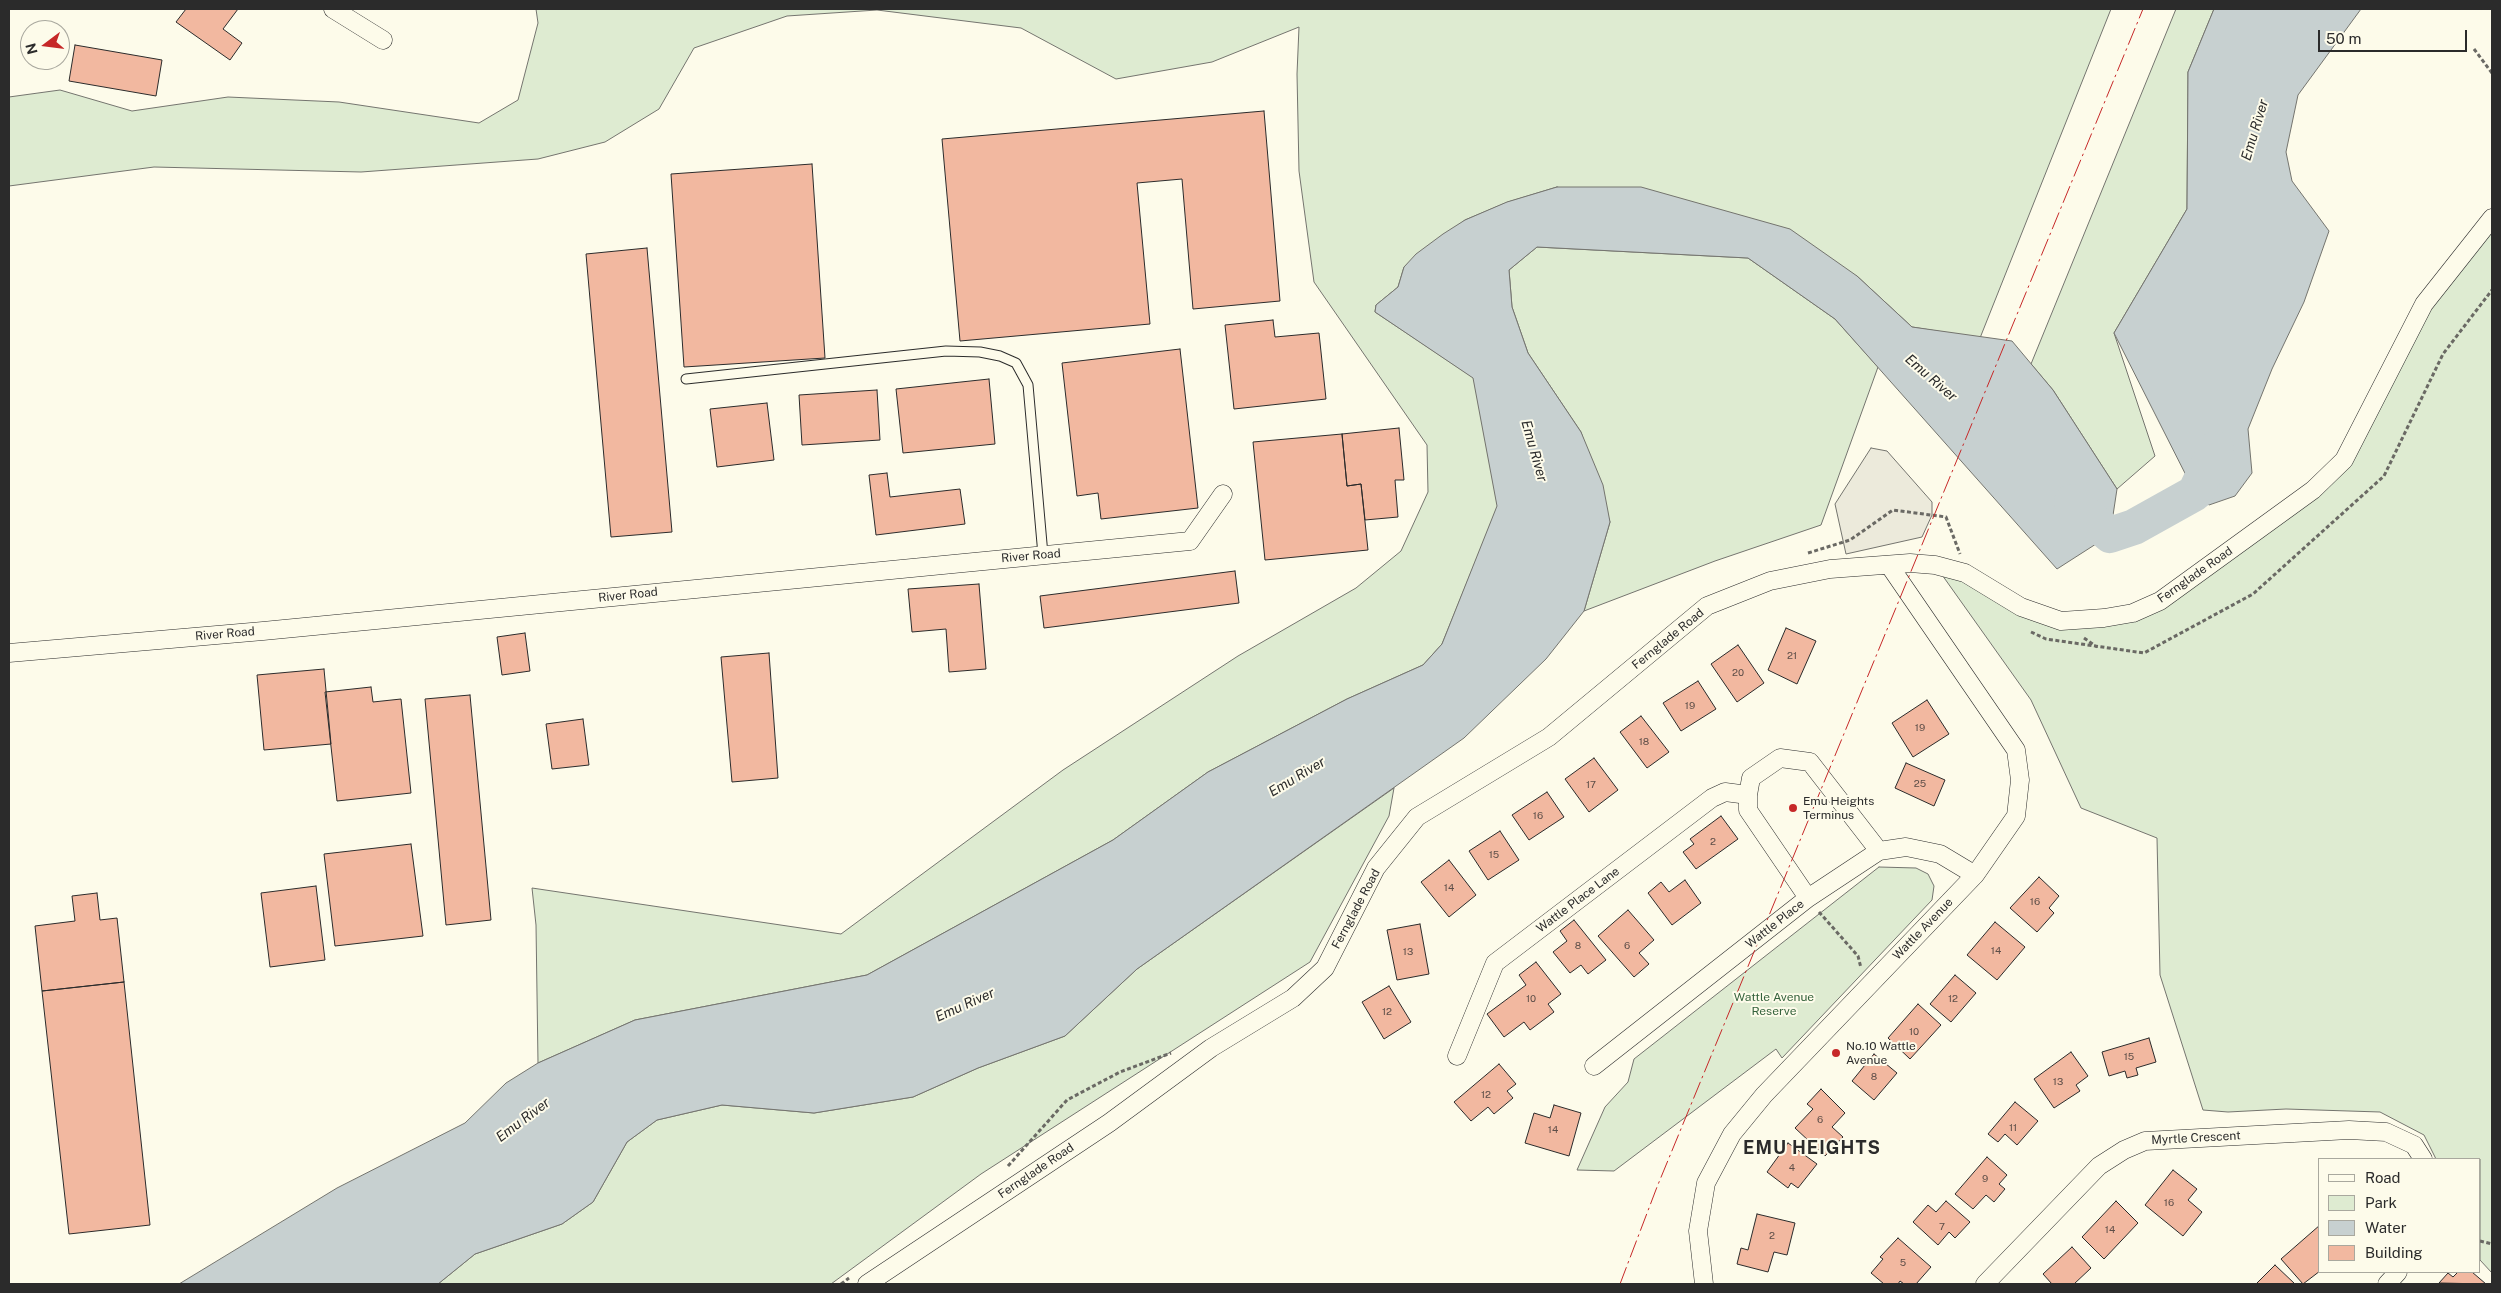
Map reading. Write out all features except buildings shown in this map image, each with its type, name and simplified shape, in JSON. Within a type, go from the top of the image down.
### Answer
[{"type":"street","points":[[333,9],[383,40]]},
{"type":"street","name":"Fernglade Road","points":[[862,1279],[1109,1123],[1211,1048],[1293,998],[1325,968],[1376,868],[1417,817],[1549,737],[1707,606],[1770,581],[1830,569],[1935,564],[1965,573],[2021,607],[2061,621],[2104,618],[2133,612],[2160,601],[2313,490],[2344,460],[2424,304],[2492,218]]},
{"type":"street","name":"River Road","points":[[9,653],[263,631],[1190,541],[1223,494]]},
{"type":"street","name":"Wattle Avenue","points":[[1704,1284],[1698,1231],[1706,1183],[1732,1134],[1764,1095],[1974,875],[2016,816],[2020,780],[2016,750],[1889,565]]},
{"type":"street","points":[[1808,898],[1748,810],[1751,778],[1780,758],[1810,762],[1879,851]]},
{"type":"street","name":"Wattle Place Lane","points":[[1457,1056],[1495,963],[1712,798],[1725,792],[1748,795]]},
{"type":"street","name":"Wattle Place","points":[[1594,1066],[1808,898],[1879,851],[1906,847],[1940,854],[1974,875]]},
{"type":"street","name":"Myrtle Crescent","points":[[1985,1284],[2098,1166],[2124,1150],[2145,1141],[2350,1130],[2386,1132],[2414,1145],[2422,1158]]},
{"type":"street","points":[[2387,1284],[2397,1273]]},
{"type":"lane","points":[[686,379],[946,351],[980,352],[1016,362],[1028,384],[1043,555]]},
{"type":"path","points":[[2474,49],[2492,74]]},
{"type":"path","points":[[2028,631],[2046,639],[2144,653],[2254,594],[2384,476],[2443,354],[2492,290]]},
{"type":"path","points":[[1805,554],[1850,540],[1893,510],[1946,517],[1965,573]]},
{"type":"path","points":[[1826,922],[1858,956],[1868,987]]},
{"type":"path","points":[[1006,1168],[1067,1100],[1120,1072],[1175,1052]]},
{"type":"path","points":[[841,1284],[862,1279]]},
{"type":"green space","points":[[536,9],[2111,9],[1980,338],[1912,327],[1857,276],[1557,187],[1508,202],[1465,220],[1404,267],[1398,287],[1376,305],[1375,312],[1474,378],[1498,506],[1442,644],[1423,665],[1347,699],[1208,772],[1113,840],[867,975],[635,1020],[538,1063],[536,925],[532,888],[841,934],[1063,770],[1238,656],[1356,588],[1401,551],[1428,492],[1427,445],[1314,282],[1299,171],[1297,74],[1299,27],[1212,62],[1116,79],[1021,28],[877,10],[787,16],[694,48],[659,109],[605,142],[538,159],[361,172],[154,167],[9,186],[9,97],[60,90],[132,111],[228,97],[339,102],[479,123],[518,100],[538,23]]},
{"type":"green space","points":[[2176,9],[2214,9],[2188,72],[2187,209],[2114,333],[2155,456],[2117,489],[2053,390],[2031,364]]},
{"type":"green space","points":[[2492,218],[2492,1273],[2481,1261],[2481,1158],[2436,1158],[2424,1135],[2380,1112],[2286,1109],[2228,1112],[2203,1110],[2160,975],[2157,838],[2081,808],[2031,700],[1935,565],[2061,621],[2133,613],[2344,460],[2424,304]]},
{"type":"green space","points":[[1537,247],[1748,258],[1835,319],[1878,367],[1821,525],[1715,561],[1584,611],[1610,522],[1581,432],[1528,353],[1512,307],[1509,270]]},
{"type":"green space","points":[[1394,788],[1389,816],[1310,962],[981,1174],[831,1284],[438,1284],[475,1254],[562,1224],[593,1202],[627,1142],[657,1120],[722,1105],[814,1113],[913,1097],[978,1068],[1065,1036],[1137,969]]},
{"type":"green space","name":"Wattle Avenue Reserve","points":[[1879,867],[1916,868],[1928,874],[1934,886],[1932,900],[1782,1058],[1776,1049],[1614,1171],[1577,1170],[1605,1107],[1628,1082],[1634,1059]]},
{"type":"shaded area","points":[[1871,448],[1887,451],[1932,502],[1932,515],[1922,537],[1846,554],[1835,504]]},
{"type":"water","points":[[2214,9],[2361,9],[2298,95],[2286,152],[2292,181],[2329,231],[2304,302],[2272,369],[2248,429],[2252,473],[2235,496],[2209,505],[2195,493],[2114,333],[2187,209],[2188,72]]},
{"type":"water","points":[[1557,187],[1641,187],[1790,229],[1857,276],[1912,327],[2012,341],[2053,390],[2117,489],[2110,535],[2057,569],[1835,319],[1748,258],[1537,247],[1509,270],[1512,307],[1528,353],[1581,432],[1603,485],[1610,522],[1584,611],[1546,659],[1464,738],[1137,969],[1065,1036],[978,1068],[913,1097],[814,1113],[722,1105],[657,1120],[627,1142],[593,1202],[562,1224],[475,1254],[438,1284],[179,1284],[337,1188],[465,1123],[506,1083],[538,1063],[635,1020],[867,975],[1113,840],[1208,772],[1347,699],[1423,665],[1442,644],[1497,506],[1473,378],[1375,312],[1376,305],[1398,287],[1404,267],[1416,254],[1443,234],[1465,220],[1507,202]]},
{"type":"waterway","name":"Emu River","points":[[2072,502],[2110,535],[2134,527],[2195,493],[2216,449]]},
{"type":"power","points":[[1620,1284],[1657,1187],[2143,9]]},
{"type":"place","name":"Emu Heights Terminus","points":[[1793,808]]},
{"type":"place","name":"No.10 Wattle Avenue","points":[[1836,1053]]},
{"type":"district","name":"EMU HEIGHTS","points":[[1812,1148]]}]
